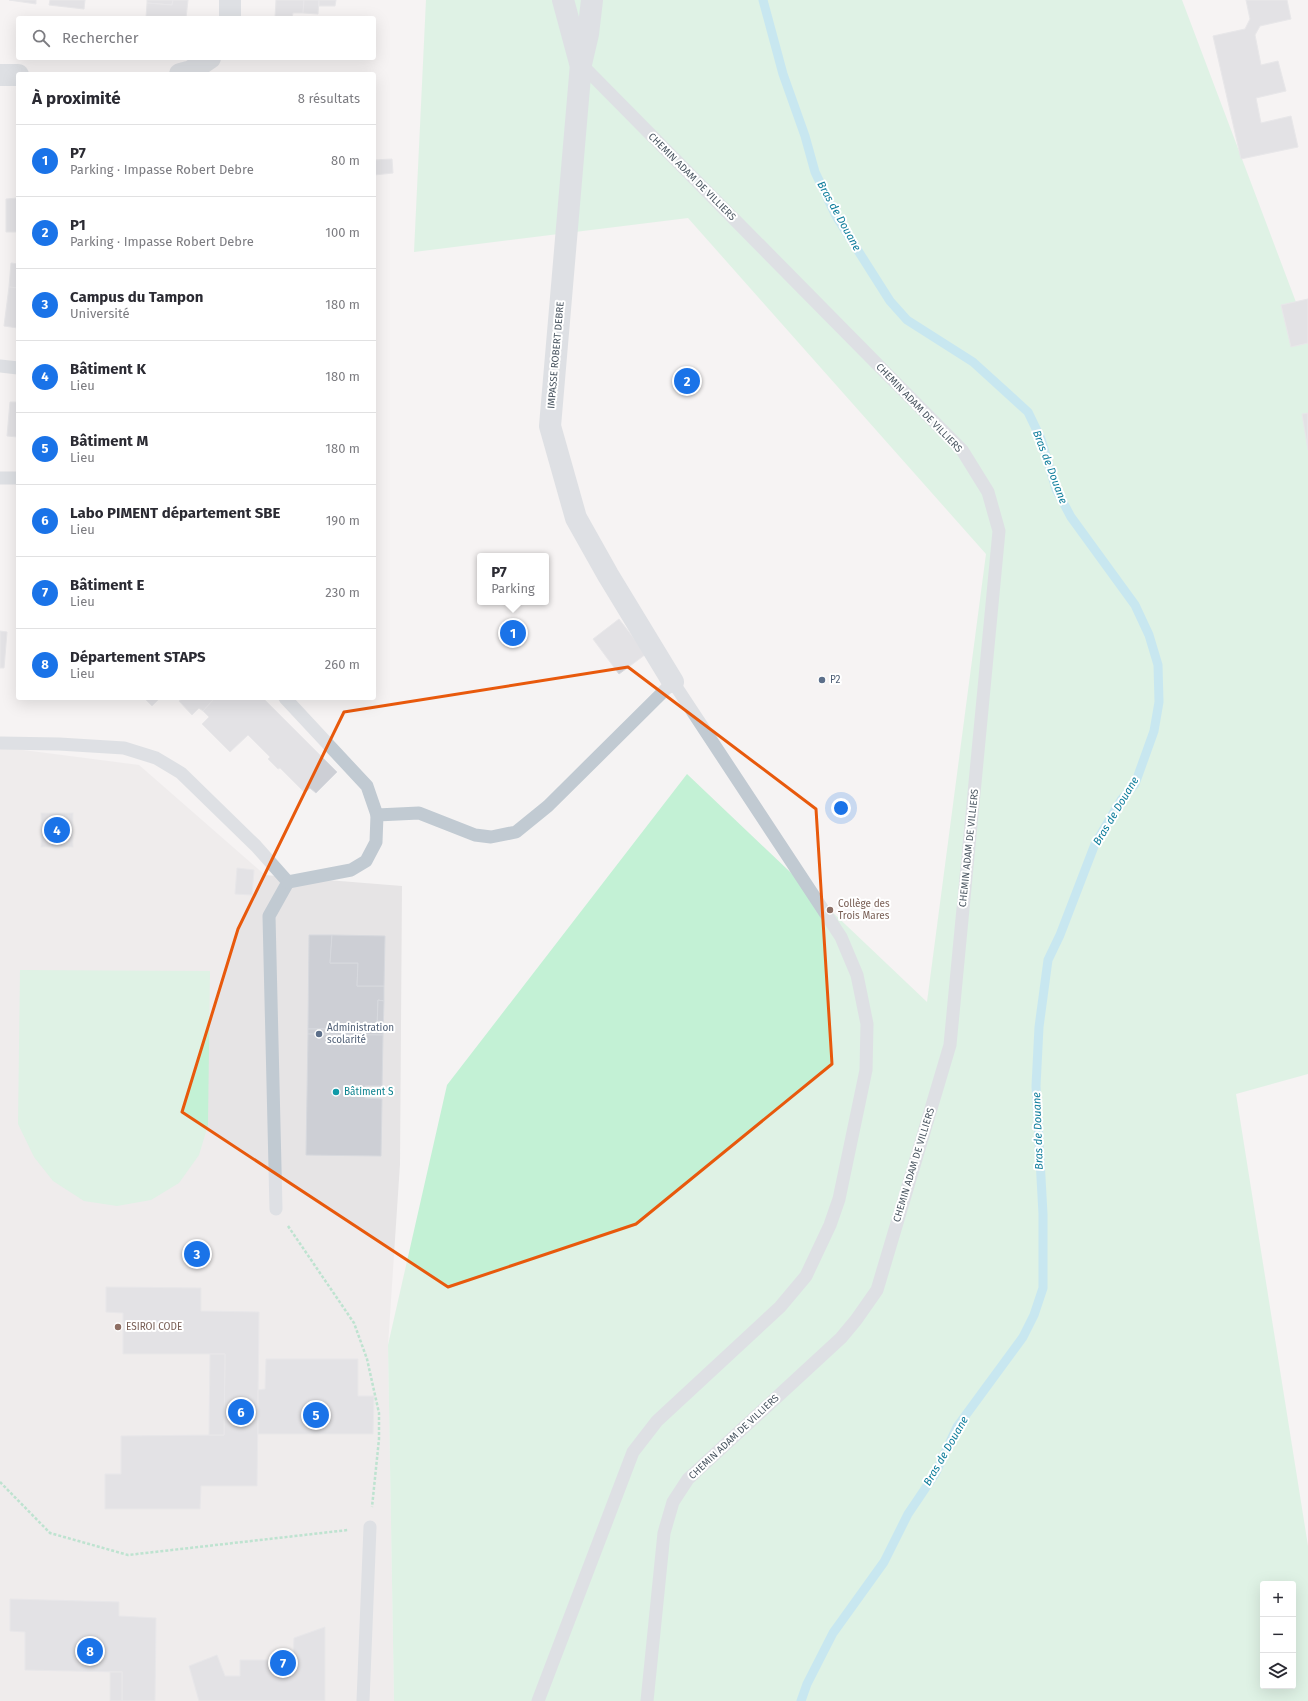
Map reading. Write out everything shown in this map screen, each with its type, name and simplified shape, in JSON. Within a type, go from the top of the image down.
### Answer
[{"type":"street","points":[[230,0],[230,16]]},
{"type":"street","points":[[563,0],[581,64]]},
{"type":"street","name":"IMPASSE ROBERT DEBRE","points":[[592,0],[588,34],[581,64],[550,426],[576,518],[608,575],[673,682]]},
{"type":"street","points":[[187,72],[207,60]]},
{"type":"street","points":[[0,75],[16,75]]},
{"type":"lane","name":"CHEMIN ADAM DE VILLIERS","points":[[581,64],[962,450],[988,492],[999,531],[950,1045],[877,1290],[856,1320],[840,1338],[688,1479],[673,1502],[664,1533],[647,1701]]},
{"type":"lane","points":[[0,366],[16,368]]},
{"type":"lane","points":[[0,478],[16,478]]},
{"type":"lane","points":[[377,815],[419,813],[475,835],[492,837],[516,832],[548,806],[673,682],[841,937],[858,975],[867,1024],[866,1070],[838,1199],[830,1226],[806,1276],[780,1307],[657,1421],[633,1452],[538,1701]]},
{"type":"lane","points":[[287,700],[367,786],[377,815],[376,842],[366,861],[351,870],[288,882]]},
{"type":"lane","points":[[0,743],[59,744],[124,748],[156,758],[181,773],[256,846],[288,882]]},
{"type":"lane","points":[[276,1209],[269,916],[288,882]]},
{"type":"lane","points":[[363,1701],[370,1528]]},
{"type":"path","points":[[0,1482],[50,1533],[128,1554],[370,1528],[379,1439],[379,1413],[367,1359],[354,1323],[276,1209]]},
{"type":"highlighted area","points":[[628,667],[816,809],[832,1064],[636,1224],[448,1287],[182,1112],[238,929],[344,712]]},
{"type":"shaded area","points":[[0,747],[139,765],[265,875],[402,886],[400,1164],[388,1345],[394,1701],[0,1701]]},
{"type":"green space","points":[[426,0],[1182,0],[1308,334],[1308,1074],[1236,1094],[1308,1546],[1308,1701],[394,1701],[388,1345],[447,1085],[687,774],[927,1002],[986,554],[688,218],[414,252]]},
{"type":"green space","points":[[20,970],[210,971],[208,1125],[199,1155],[179,1183],[151,1200],[117,1206],[84,1201],[53,1181],[34,1157],[18,1124]]},
{"type":"building","points":[[9,0],[36,0],[36,4]]},
{"type":"building","points":[[50,0],[85,0],[84,9],[49,5]]},
{"type":"building","points":[[147,0],[173,0],[172,5],[147,3]]},
{"type":"building","points":[[173,0],[188,0],[186,16],[146,16],[147,3],[172,5]]},
{"type":"building","points":[[276,0],[304,0],[303,13],[293,13],[292,16],[275,16]]},
{"type":"building","points":[[304,0],[319,0],[318,14],[303,13]]},
{"type":"building","points":[[319,0],[336,0],[335,6],[319,6]]},
{"type":"building","points":[[1246,0],[1287,0],[1291,19],[1260,26],[1255,35],[1261,65],[1278,61],[1286,91],[1256,98],[1261,123],[1291,116],[1298,147],[1241,159],[1213,36],[1245,29],[1250,19]]},
{"type":"building","points":[[392,159],[393,173],[376,175],[376,160]]},
{"type":"building","points":[[16,198],[16,232],[6,232],[6,199]]},
{"type":"building","points":[[11,263],[16,264],[16,288],[9,287]]},
{"type":"building","points":[[9,287],[16,288],[16,328],[4,326]]},
{"type":"building","points":[[1308,299],[1308,343],[1291,347],[1281,305]]},
{"type":"building","points":[[10,402],[16,402],[16,437],[7,436]]},
{"type":"building","points":[[1308,413],[1308,450],[1302,414]]},
{"type":"building","points":[[619,619],[646,654],[619,674],[593,639]]},
{"type":"building","points":[[0,631],[7,632],[4,668],[0,668]]},
{"type":"building","points":[[146,700],[158,700],[152,706]]},
{"type":"building","points":[[213,700],[203,711],[199,708],[192,715],[179,701]]},
{"type":"building","points":[[213,700],[265,700],[337,772],[316,793],[310,788],[305,793],[280,768],[278,769],[268,759],[270,757],[248,735],[230,752],[202,724],[209,717],[203,711]]},
{"type":"building","points":[[41,813],[73,813],[73,847],[41,847]]},
{"type":"building","points":[[237,868],[254,870],[252,895],[235,894]]},
{"type":"building","points":[[309,935],[332,935],[330,963],[358,963],[357,986],[384,986],[384,1001],[378,1000],[377,1029],[308,1029]]},
{"type":"building","points":[[332,935],[385,936],[384,986],[357,986],[358,963],[330,963]]},
{"type":"building","points":[[378,1000],[384,1001],[383,1035],[308,1034],[308,1029],[377,1029]]},
{"type":"building","name":"Bâtiment S","points":[[308,1034],[383,1035],[382,1086],[365,1086],[365,1098],[382,1099],[381,1156],[306,1155]]},
{"type":"building","points":[[106,1287],[201,1288],[201,1311],[259,1312],[257,1486],[201,1486],[200,1509],[105,1509],[105,1474],[121,1474],[121,1436],[224,1435],[225,1354],[123,1354],[123,1313],[106,1312]]},
{"type":"building","points":[[210,1354],[225,1354],[224,1435],[209,1435]]},
{"type":"building","points":[[266,1359],[358,1359],[358,1396],[374,1396],[373,1434],[258,1434],[258,1390],[265,1389]]},
{"type":"building","points":[[10,1599],[119,1602],[119,1616],[156,1618],[155,1701],[122,1701],[122,1672],[25,1670],[25,1632],[10,1631]]},
{"type":"building","points":[[325,1627],[325,1701],[199,1701],[189,1666],[217,1655],[225,1676],[240,1676],[240,1660],[293,1660],[294,1638]]},
{"type":"building","points":[[110,1672],[122,1672],[122,1701],[110,1701]]},
{"type":"waterway","name":"Bras de Douane","points":[[763,0],[783,74],[805,136],[815,172],[836,216],[890,301],[907,320],[973,362],[1028,412],[1041,439],[1056,489],[1071,517],[1135,605],[1149,635],[1158,665],[1159,702],[1154,731],[1135,784],[1121,800],[1095,844],[1060,935],[1048,960],[1039,1027],[1036,1086],[1043,1214],[1043,1288],[1034,1315],[1023,1337],[957,1427],[935,1474],[908,1514],[884,1562],[833,1633],[807,1684],[801,1701]]},
{"type":"place","name":"P1","points":[[687,381]]},
{"type":"place","name":"P7","points":[[513,633]]},
{"type":"place","name":"P2","points":[[822,680]]},
{"type":"place","name":"Bâtiment K","points":[[57,830]]},
{"type":"place","name":"Collège des Trois Mares","points":[[830,910]]},
{"type":"place","name":"Administration scolarité","points":[[319,1034]]},
{"type":"place","name":"Bâtiment S","points":[[336,1092]]},
{"type":"place","name":"Campus du Tampon","points":[[197,1254]]},
{"type":"place","name":"ESIROI CODE","points":[[118,1327]]},
{"type":"place","name":"Labo PIMENT département SBE","points":[[241,1412]]},
{"type":"place","name":"Bâtiment M","points":[[316,1415]]},
{"type":"place","name":"Département STAPS","points":[[90,1651]]},
{"type":"place","name":"Bâtiment E","points":[[283,1663]]}]
